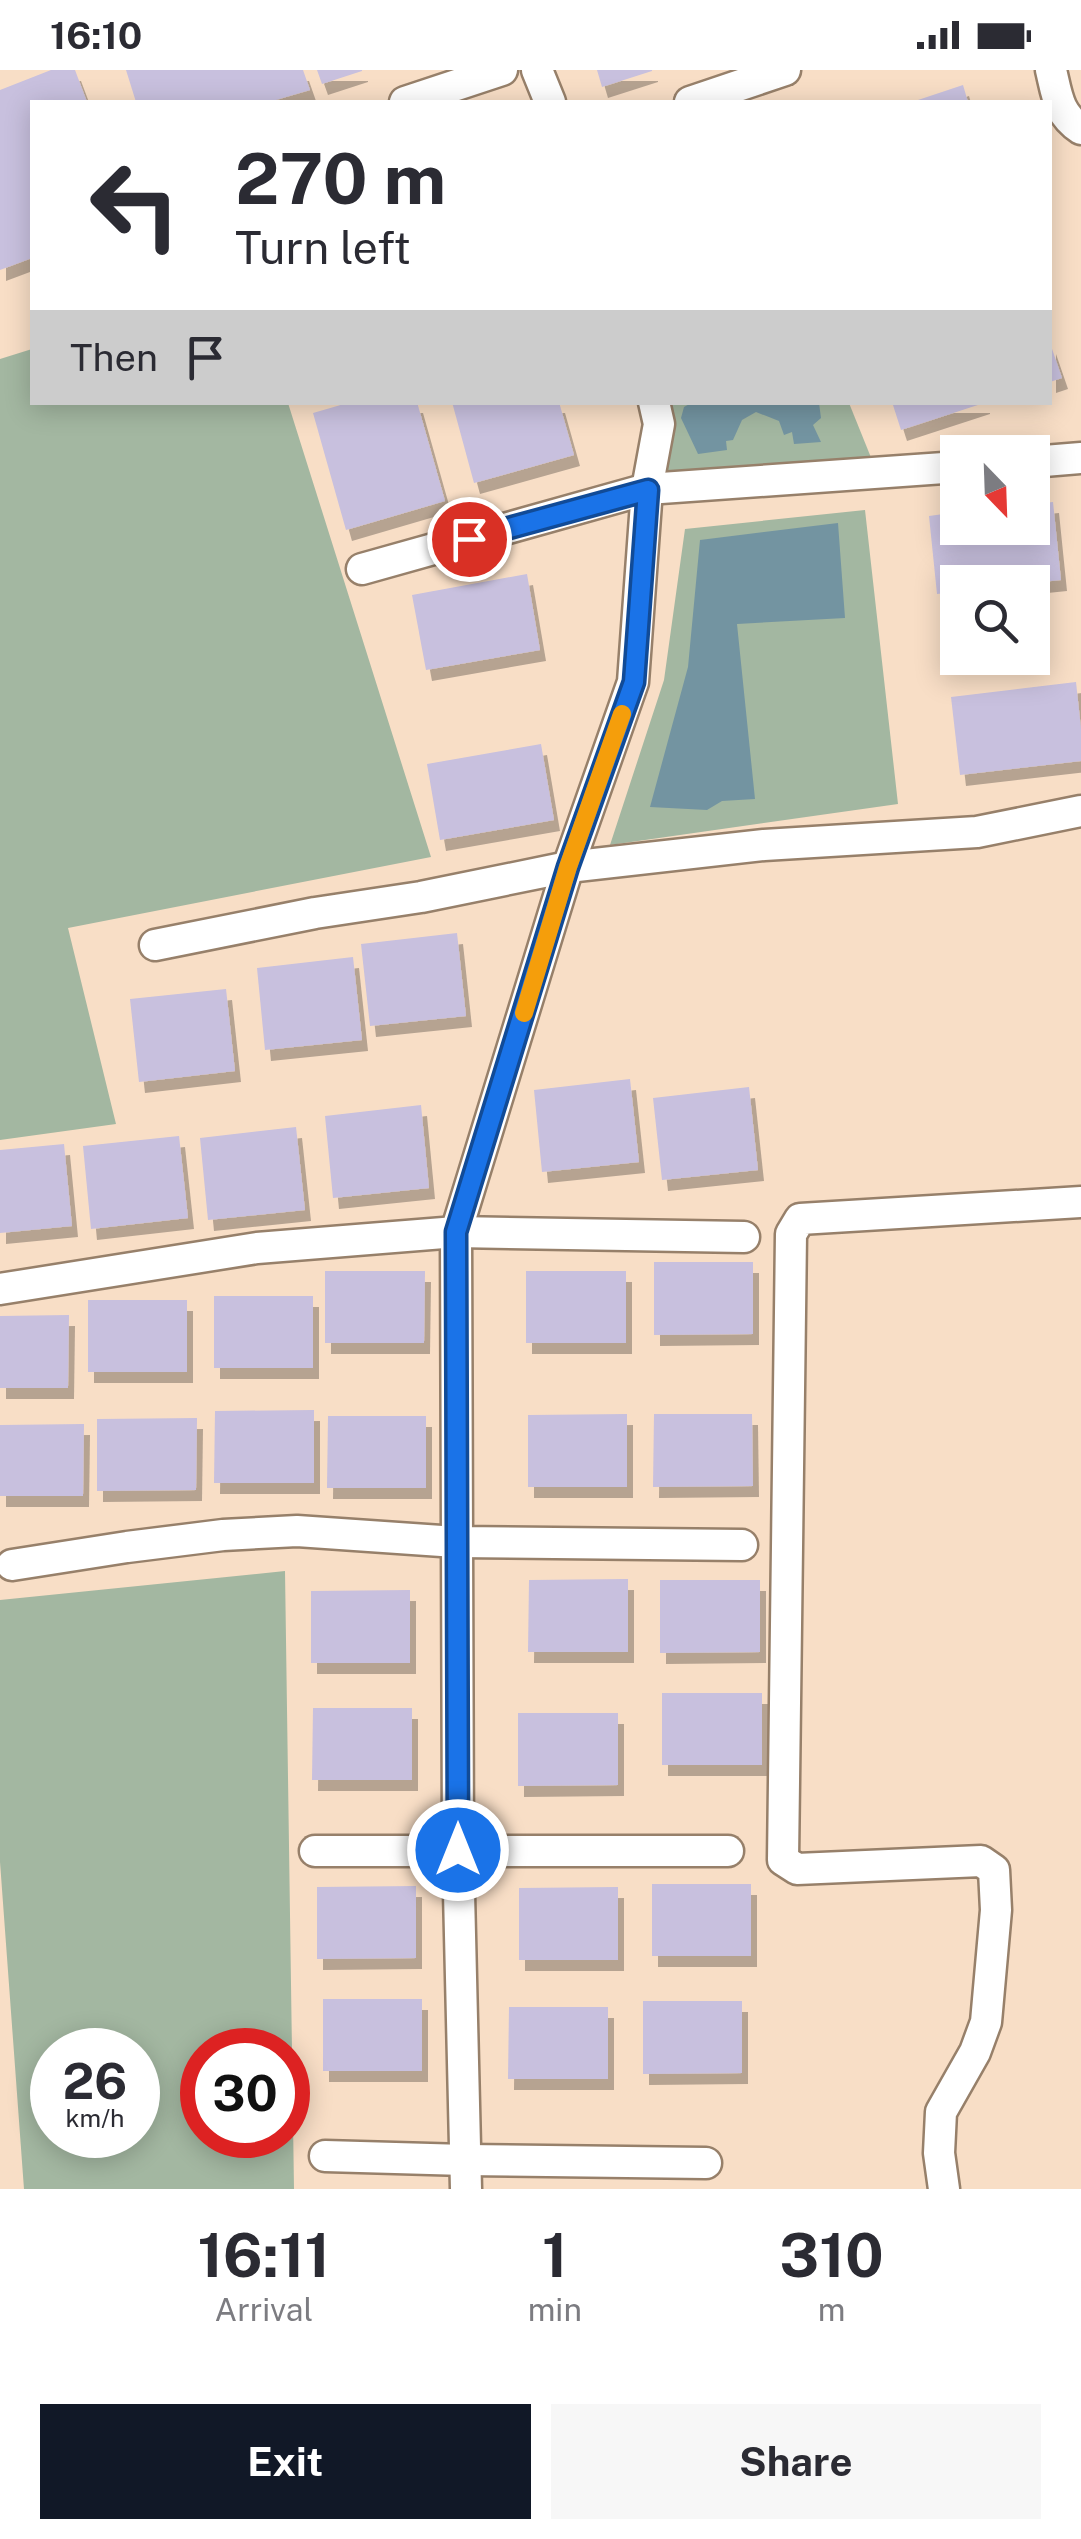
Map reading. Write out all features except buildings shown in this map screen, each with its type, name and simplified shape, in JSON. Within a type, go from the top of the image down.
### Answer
[{"type":"street","points":[[412,100],[502,70]]},
{"type":"street","points":[[537,70],[549,100]]},
{"type":"street","points":[[696,100],[786,70]]},
{"type":"street","points":[[1051,70],[1068,120],[1081,128]]},
{"type":"street","points":[[466,2175],[458,1850],[456,1232],[568,867],[634,682],[648,490],[659,424],[655,405]]},
{"type":"street","points":[[1050,461],[1081,458]]},
{"type":"street","points":[[362,568],[648,490],[940,468]]},
{"type":"street","points":[[156,945],[568,867],[764,845],[977,832],[1081,811]]},
{"type":"street","points":[[944,2189],[939,2152],[941,2112],[975,2052],[986,2022],[996,1910],[994,1870],[981,1861],[797,1869],[784,1860],[791,1234],[800,1220],[1081,1202]]},
{"type":"street","points":[[0,1289],[258,1248],[456,1232],[744,1237]]},
{"type":"street","points":[[12,1565],[184,1540],[297,1531],[456,1542],[742,1546]]},
{"type":"street","points":[[315,1851],[728,1851]]},
{"type":"street","points":[[325,2156],[466,2175],[706,2163]]},
{"type":"green space","points":[[30,350],[30,405],[289,405],[431,857],[68,928],[116,1124],[0,1140],[0,359]]},
{"type":"green space","points":[[657,405],[850,405],[872,460],[660,475]]},
{"type":"green space","points":[[865,510],[898,804],[610,845],[664,680],[685,529]]},
{"type":"green space","points":[[285,1571],[292,2028],[180,2028],[180,2158],[294,2158],[294,2189],[24,2189],[0,1862],[0,1600]]},
{"type":"water","points":[[819,405],[821,418],[813,425],[821,442],[794,444],[792,432],[784,435],[779,421],[756,412],[742,420],[733,440],[726,441],[727,450],[698,454],[681,418],[684,407]]},
{"type":"water","points":[[838,523],[845,618],[737,624],[755,799],[722,801],[707,810],[650,807],[688,667],[700,540]]},
{"type":"slow traffic","points":[[524,1013],[568,867],[622,714]]},
{"type":"route","points":[[458,1850],[456,1232],[568,867],[634,682],[648,490],[469,539]]}]
